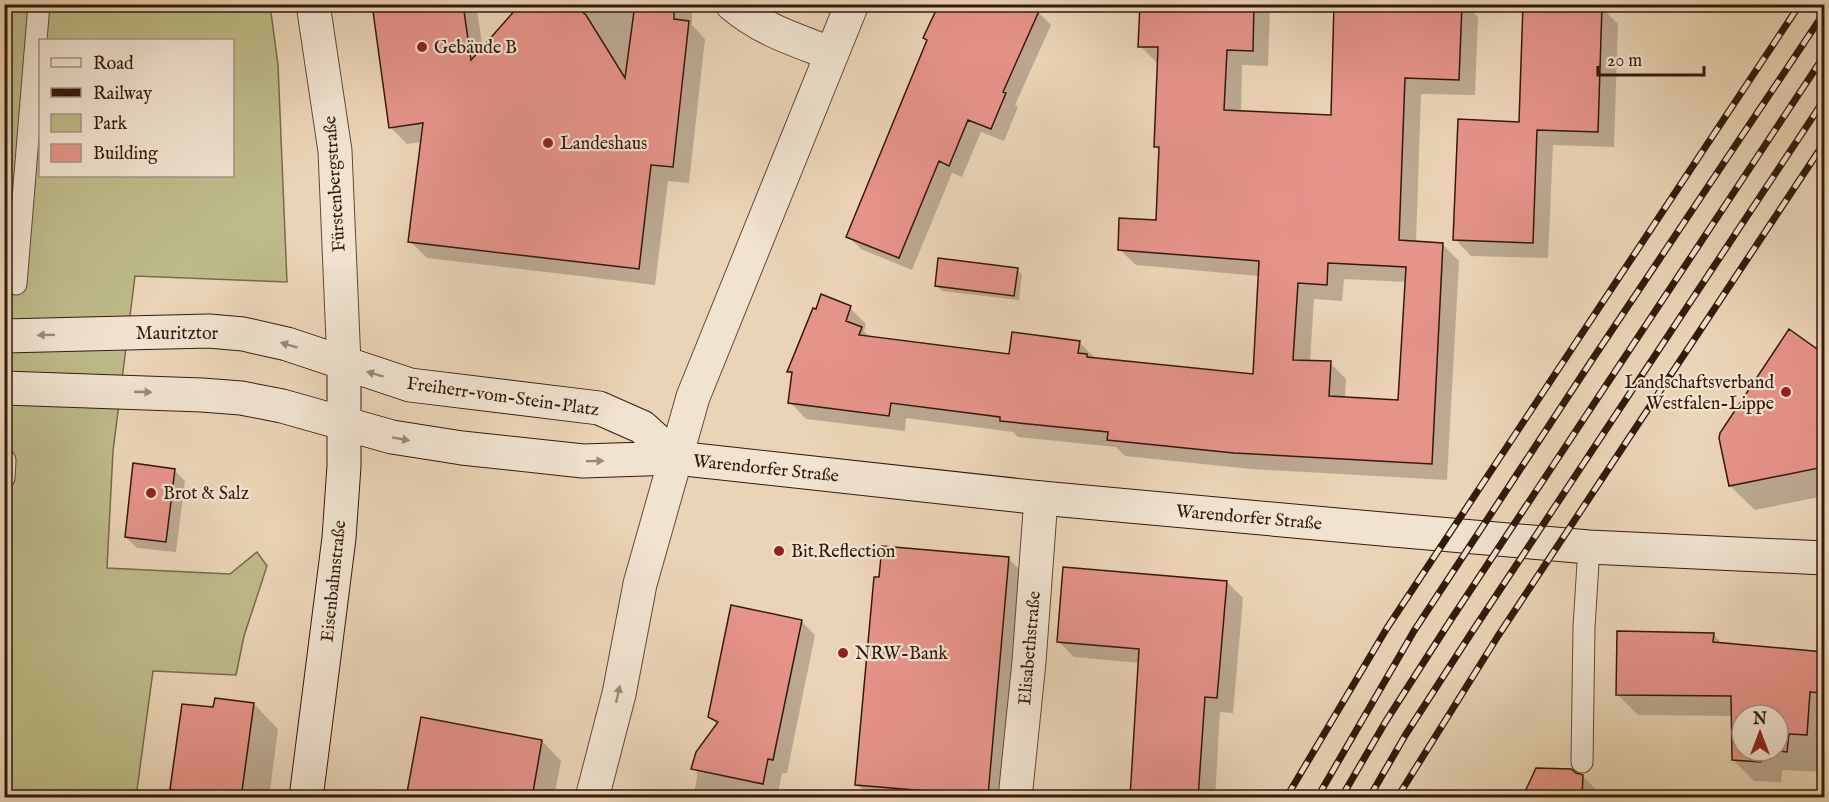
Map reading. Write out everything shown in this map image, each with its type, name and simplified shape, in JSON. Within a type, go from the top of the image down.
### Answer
[{"type":"main road","name":"Fürstenbergstraße","points":[[313,4],[335,151],[344,364]]},
{"type":"main road","points":[[732,4],[750,19],[767,28],[832,54]]},
{"type":"main road","points":[[592,798],[618,694],[640,584],[693,397],[852,4]]},
{"type":"main road","name":"Mauritztor","points":[[4,336],[221,332],[243,334],[287,344],[344,364]]},
{"type":"main road","name":"Eisenbahnstraße","points":[[306,798],[339,538],[344,466],[344,364]]},
{"type":"main road","name":"Freiherr-vom-Stein-Platz","points":[[344,364],[410,385],[599,408],[642,427],[676,458]]},
{"type":"main road","points":[[4,388],[241,398],[282,406],[392,437],[429,444],[583,461],[676,458]]},
{"type":"main road","name":"Warendorfer Straße","points":[[676,458],[1041,498],[1588,547],[1824,558]]},
{"type":"main road","name":"Elisabethstraße","points":[[1015,798],[1029,662],[1041,498]]},
{"type":"lane","points":[[16,284],[39,4]]},
{"type":"lane","points":[[1582,762],[1588,547]]},
{"type":"green space","points":[[5,5],[270,5],[278,65],[287,282],[135,276],[113,451],[107,568],[230,574],[257,552],[267,566],[244,636],[236,675],[153,671],[136,797],[5,798]]},
{"type":"building","name":"Landeshaus","points":[[372,4],[463,4],[471,60],[516,9],[524,4],[572,4],[586,15],[625,78],[635,4],[674,4],[674,19],[689,21],[673,167],[651,165],[639,269],[408,242],[423,123],[389,128]]},
{"type":"building","points":[[939,4],[1025,4],[1039,11],[1003,92],[1006,93],[991,129],[968,120],[949,166],[939,161],[899,258],[846,237],[927,40],[923,38]]},
{"type":"building","points":[[1140,4],[1254,4],[1253,51],[1227,50],[1224,110],[1331,115],[1334,4],[1462,4],[1459,80],[1405,78],[1399,240],[1443,243],[1432,464],[1234,453],[1107,440],[1108,432],[1000,421],[1000,417],[891,403],[889,416],[788,403],[792,372],[787,372],[821,294],[851,306],[846,321],[862,327],[859,335],[1009,354],[1012,332],[1080,341],[1078,353],[1087,354],[1087,357],[1253,374],[1259,261],[1118,250],[1119,218],[1156,220],[1159,147],[1154,147],[1158,47],[1138,47]],"holes":[[[1328,263],[1406,267],[1398,400],[1329,396],[1331,361],[1293,360],[1298,283],[1327,285]]]},
{"type":"building","points":[[1523,4],[1602,6],[1598,132],[1537,130],[1533,243],[1453,240],[1458,119],[1519,122]]},
{"type":"building","points":[[938,258],[1018,268],[1014,296],[935,286]]},
{"type":"building","name":"Landschaftsverband Westfalen-Lippe","points":[[1789,329],[1824,354],[1824,467],[1729,486],[1719,438],[1720,433]]},
{"type":"building","name":"Brot & Salz","points":[[133,463],[175,469],[166,542],[125,537]]},
{"type":"building","points":[[882,546],[1009,557],[988,796],[855,785],[874,577],[879,577]]},
{"type":"building","points":[[1063,567],[1227,581],[1217,698],[1205,697],[1198,798],[1130,798],[1139,649],[1057,642]]},
{"type":"building","points":[[731,605],[802,620],[773,760],[768,759],[763,784],[691,769],[696,752],[718,722],[708,717]]},
{"type":"building","points":[[1617,631],[1714,633],[1713,642],[1824,652],[1824,693],[1810,692],[1807,735],[1790,734],[1790,703],[1731,703],[1731,696],[1616,695]]},
{"type":"building","points":[[215,698],[254,703],[241,798],[176,798],[176,791],[170,789],[182,704],[213,707]]},
{"type":"building","points":[[421,717],[542,740],[532,798],[406,798]]},
{"type":"building","points":[[1536,768],[1571,769],[1583,775],[1582,798],[1522,798]]},
{"type":"railway","points":[[1286,798],[1387,628],[1800,4]]},
{"type":"railway","points":[[1317,798],[1414,631],[1824,13]]},
{"type":"railway","points":[[1341,798],[1386,721],[1452,618],[1824,56]]},
{"type":"railway","points":[[1369,798],[1406,734],[1470,635],[1824,100]]},
{"type":"railway","points":[[1397,798],[1498,636],[1824,143]]},
{"type":"place","name":"Gebäude B","points":[[422,47]]},
{"type":"place","name":"Landeshaus","points":[[548,143]]},
{"type":"place","name":"Landschaftsverband Westfalen-Lippe","points":[[1786,392]]},
{"type":"place","name":"Brot & Salz","points":[[151,493]]},
{"type":"place","name":"Bit.Reflection","points":[[779,551]]},
{"type":"place","name":"NRW-Bank","points":[[843,653]]}]
